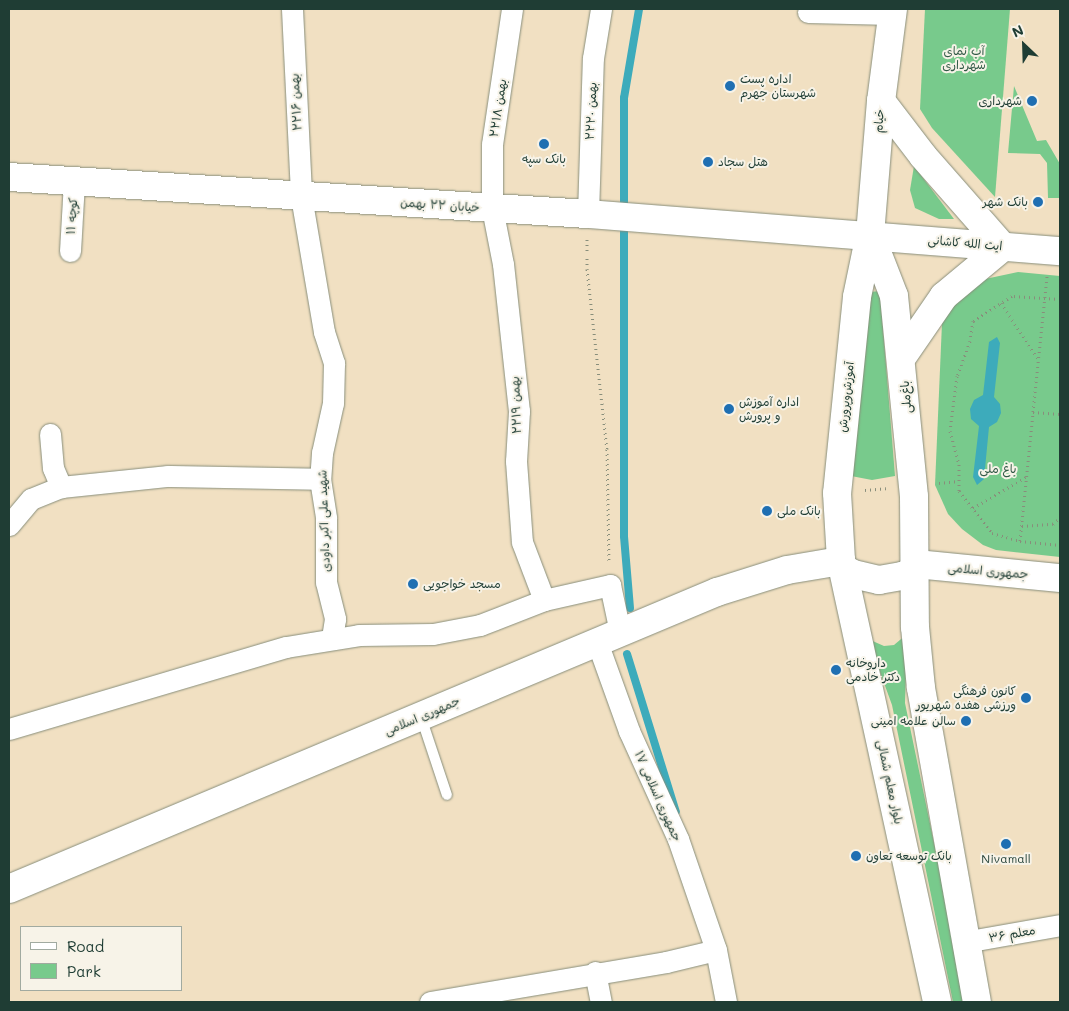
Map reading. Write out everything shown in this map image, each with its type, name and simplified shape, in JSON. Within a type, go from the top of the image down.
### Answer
[{"type":"main road","name":"خیام","points":[[870,234],[881,100],[892,12]]},
{"type":"main road","points":[[881,100],[923,156],[1003,247],[944,296],[902,357]]},
{"type":"main road","name":"خیابان ۲۲ بهمن","points":[[9,177],[870,234]]},
{"type":"main road","name":"ایت الله کاشانی","points":[[870,234],[1003,247],[1054,263]]},
{"type":"main road","name":"باغ‌ملی","points":[[870,234],[894,296],[902,357],[916,564]]},
{"type":"main road","name":"آموزش‌و‌پرورش","points":[[840,562],[837,482],[857,298],[870,234]]},
{"type":"main road","points":[[857,298],[867,287],[875,285],[884,286],[894,296]]},
{"type":"main road","points":[[840,562],[843,568],[853,574],[879,580],[910,573],[916,564]]},
{"type":"main road","name":"جمهوری اسلامی","points":[[9,889],[717,592],[787,570],[840,562]]},
{"type":"main road","name":"بلوار معلم شمالی","points":[[840,562],[937,1002]]},
{"type":"main road","points":[[916,564],[915,627],[921,688],[964,942],[977,1002]]},
{"type":"main road","name":"جمهوری اسلامی","points":[[916,564],[1060,578]]},
{"type":"street","name":"۲۲بهمن ۱۶","points":[[292,9],[301,196]]},
{"type":"street","name":"۲۲بهمن ۱۸","points":[[492,208],[492,144],[512,9]]},
{"type":"street","name":"۲۲بهمن ۲۰","points":[[588,214],[593,58],[600,9]]},
{"type":"street","points":[[808,12],[892,12]]},
{"type":"street","name":"کوچه ۱۱","points":[[70,250],[74,182]]},
{"type":"street","name":"شهید علی اکبر داودی","points":[[301,196],[324,332],[334,363],[333,403],[322,453],[320,479],[326,518],[326,582],[335,619],[332,639]]},
{"type":"street","name":"۲۲بهمن ۱۹","points":[[492,208],[503,264],[519,410],[516,461],[522,542],[544,600]]},
{"type":"street","points":[[50,434],[53,468],[61,488]]},
{"type":"street","points":[[9,525],[31,499],[61,488],[168,476],[320,479]]},
{"type":"street","points":[[9,729],[286,648],[332,639],[433,634],[480,625],[544,600],[610,585]]},
{"type":"street","name":"جمهوری اسلامی ۱۷","points":[[610,585],[608,637],[629,731],[678,839],[716,950],[726,1002]]},
{"type":"street","name":"معلم ۳۶","points":[[964,942],[1060,926]]},
{"type":"street","points":[[430,1002],[494,997],[595,972],[666,962],[716,950]]},
{"type":"street","points":[[595,972],[601,1002]]},
{"type":"lane","points":[[421,716],[447,795]]},
{"type":"path","points":[[588,214],[587,268],[607,449],[606,514],[610,585]]},
{"type":"path","points":[[1020,541],[1045,298],[1054,263]]},
{"type":"path","points":[[1060,299],[1012,296],[973,320],[970,341],[957,376],[950,431],[959,464],[959,491],[992,533],[1020,541],[1060,544]]},
{"type":"path","points":[[1001,303],[1038,360]]},
{"type":"path","points":[[1032,412],[1060,414]]},
{"type":"path","points":[[973,508],[1026,476]]},
{"type":"path","points":[[1022,526],[1054,524],[1060,518]]},
{"type":"green space","name":"آب نمای شهرداری","points":[[925,9],[1010,9],[995,197],[932,128],[920,109]]},
{"type":"green space","points":[[1014,86],[1037,141],[1046,140],[1060,164],[1059,198],[1048,198],[1047,163],[1040,154],[1008,153]]},
{"type":"green space","points":[[914,166],[954,219],[939,219],[915,208],[910,190]]},
{"type":"green space","name":"باغ ملی","points":[[1018,272],[1060,276],[1060,557],[996,550],[983,545],[962,529],[948,514],[935,485],[942,323],[946,310],[971,282]]},
{"type":"green space","points":[[880,291],[895,476],[872,480],[851,476],[870,292]]},
{"type":"green space","points":[[907,634],[905,703],[967,1002],[953,1002],[892,705],[868,639],[884,646],[894,645]]},
{"type":"water","points":[[997,337],[1000,343],[994,397],[1000,404],[1001,413],[997,422],[989,427],[984,479],[977,485],[973,477],[979,426],[971,419],[970,409],[974,400],[983,395],[989,342]]},
{"type":"waterway","points":[[630,608],[624,536],[624,98],[639,9]]},
{"type":"waterway","points":[[627,654],[676,812]]},
{"type":"place","name":"اداره پست شهرستان جهرم","points":[[730,86]]},
{"type":"place","name":"شهرداری","points":[[1032,101]]},
{"type":"place","name":"بانک سپه","points":[[544,144]]},
{"type":"place","name":"هتل سجاد","points":[[708,162]]},
{"type":"place","name":"بانک شهر","points":[[1038,202]]},
{"type":"place","name":"اداره آموزش و پرورش","points":[[729,409]]},
{"type":"place","name":"بانک ملی","points":[[767,511]]},
{"type":"place","name":"مسجد خواجویی","points":[[413,584]]},
{"type":"place","name":"داروخانه دکتر خادمی","points":[[836,670]]},
{"type":"place","name":"کانون فرهنگی ورزشی هفده شهریور","points":[[1026,698]]},
{"type":"place","name":"سالن علامه امینی","points":[[966,721]]},
{"type":"place","name":"Nivamall","points":[[1006,844]]},
{"type":"place","name":"بانک توسعه تعاون","points":[[856,856]]}]
